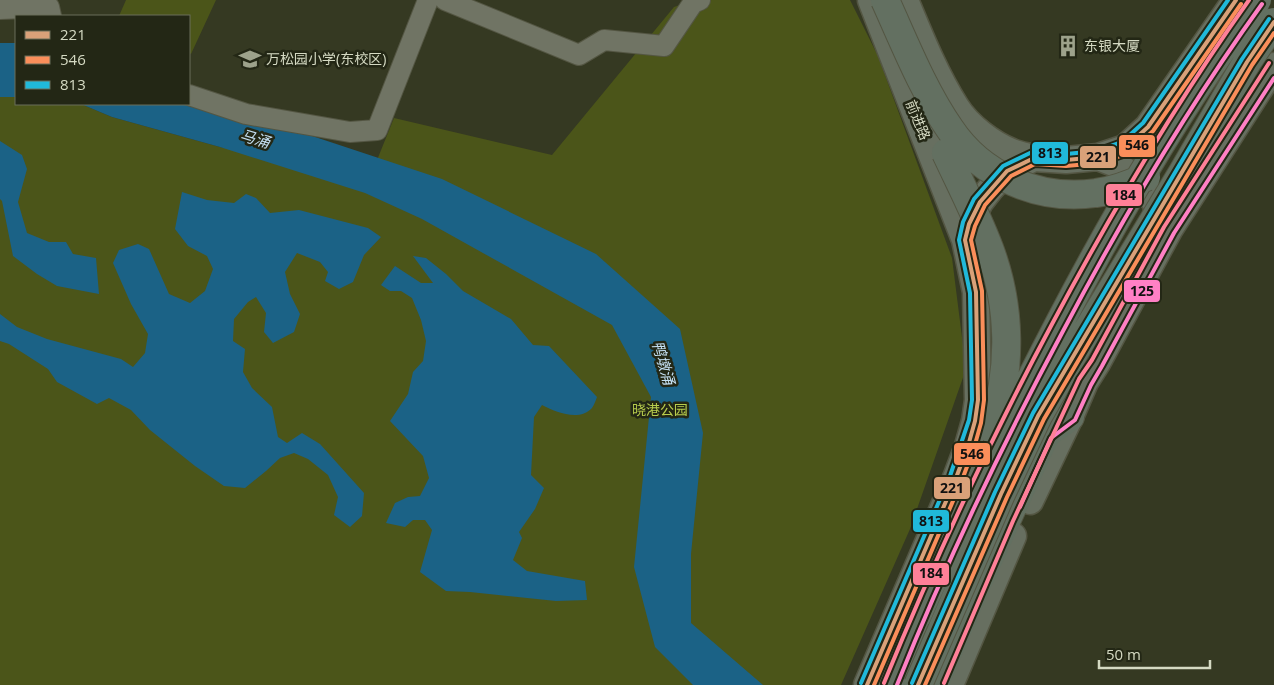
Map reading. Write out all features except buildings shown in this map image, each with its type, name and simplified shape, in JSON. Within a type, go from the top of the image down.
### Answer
[{"type":"highway","points":[[885,0],[932,100],[961,144],[999,175],[1030,189],[1080,194],[1097,193],[1132,183],[1151,175],[1165,166],[1187,144],[1274,22]]},
{"type":"highway","points":[[885,0],[946,153],[989,247],[1001,290],[1005,317],[1006,355],[1005,376],[996,417],[890,685]]},
{"type":"highway","points":[[932,581],[1040,359],[1099,251],[1188,100],[1257,0]]},
{"type":"highway","points":[[918,685],[988,521],[1038,416],[1247,62]]},
{"type":"highway","points":[[934,685],[1046,434],[1070,417]]},
{"type":"main road","name":"前进路","points":[[871,0],[965,240],[976,292]]},
{"type":"main road","points":[[905,0],[931,61],[956,108],[973,127],[996,144],[1013,152],[1034,158],[1066,160],[1098,157],[1125,148],[1148,127],[1236,0]]},
{"type":"main road","points":[[950,685],[1019,523],[1085,382],[1169,230],[1274,66]]},
{"type":"main road","points":[[1098,157],[1116,164],[1128,173],[1156,203],[1160,228],[1158,250]]},
{"type":"main road","points":[[965,240],[969,224],[980,202],[991,188],[1007,171],[1034,158]]},
{"type":"main road","points":[[976,292],[985,323],[997,352],[1015,371],[1039,382],[1060,387],[1085,382]]},
{"type":"main road","points":[[867,685],[968,446],[975,421],[978,400],[976,292]]},
{"type":"street","points":[[190,95],[246,114],[350,132],[376,130],[428,0]]},
{"type":"street","points":[[445,0],[579,55],[604,40],[664,46],[693,3],[700,0]]},
{"type":"street","points":[[0,9],[50,12]]},
{"type":"street","points":[[1217,27],[1264,13],[1274,12]]},
{"type":"green space","points":[[126,0],[216,0],[191,54],[190,15],[119,15]]},
{"type":"green space","name":"晓港公园","points":[[694,0],[850,0],[878,56],[952,258],[966,369],[910,529],[841,685],[0,685],[0,97],[15,97],[15,105],[83,105],[112,117],[220,147],[371,175],[394,118],[552,155],[674,7]]},
{"type":"water","points":[[0,43],[15,43],[15,97],[0,97]]},
{"type":"water","points":[[190,104],[291,129],[442,179],[596,254],[680,329],[703,433],[691,554],[691,623],[763,685],[693,685],[655,647],[634,567],[651,397],[612,325],[422,219],[365,193],[220,147],[112,117],[83,105]]},
{"type":"water","points":[[0,141],[22,155],[27,169],[18,202],[27,233],[49,242],[66,242],[73,254],[96,258],[99,294],[57,286],[13,256],[2,201],[0,199]]},
{"type":"water","points":[[182,192],[207,200],[234,203],[246,194],[256,198],[270,213],[299,210],[368,228],[381,237],[364,255],[353,282],[339,289],[325,281],[328,272],[320,262],[297,253],[285,272],[290,294],[300,314],[294,332],[273,343],[264,332],[266,313],[256,297],[248,302],[234,319],[233,341],[245,349],[243,372],[252,388],[272,407],[278,437],[287,443],[302,433],[320,444],[364,493],[362,516],[350,527],[334,515],[338,497],[328,475],[308,459],[294,453],[280,458],[245,488],[224,486],[195,466],[150,430],[131,410],[109,398],[97,404],[57,382],[48,369],[9,344],[0,341],[0,314],[17,327],[47,339],[121,359],[133,367],[145,353],[148,334],[131,304],[113,263],[119,250],[138,244],[149,249],[169,294],[190,303],[205,291],[213,269],[207,256],[188,246],[175,229]]},
{"type":"water","points":[[413,256],[426,258],[463,291],[511,319],[533,345],[549,346],[597,397],[592,408],[581,414],[561,413],[542,405],[534,417],[531,475],[544,488],[535,509],[519,532],[522,538],[513,560],[527,571],[585,581],[587,600],[556,601],[446,591],[420,572],[432,530],[425,520],[413,520],[405,527],[386,523],[395,503],[408,497],[420,496],[429,478],[423,456],[390,421],[408,394],[413,372],[423,361],[426,341],[421,320],[412,298],[401,291],[390,291],[381,285],[395,266],[421,283],[433,283]]},
{"type":"transit line","name":"813","points":[[861,683],[950,476],[969,420],[972,400],[970,293],[959,240],[963,222],[974,199],[1003,166],[1032,152],[1066,154],[1097,151],[1122,142],[1143,123],[1228,0]]},
{"type":"transit line","name":"221","points":[[867,685],[956,478],[975,421],[978,400],[976,292],[965,240],[969,224],[980,202],[1007,171],[1034,158],[1066,160],[1098,157],[1125,148],[1148,127],[1236,0]]},
{"type":"transit line","name":"184","points":[[884,683],[922,592],[963,502],[1051,326],[1145,160],[1195,79],[1249,0]]},
{"type":"transit line","name":"546","points":[[874,685],[962,480],[981,423],[984,400],[982,291],[971,240],[985,205],[1011,176],[1035,164],[1066,166],[1099,163],[1129,153],[1153,131],[1241,4]]},
{"type":"transit line","name":"125","points":[[897,685],[934,595],[975,507],[1017,419],[1085,290],[1156,165],[1234,43],[1262,4]]},
{"type":"transit line","name":"813","points":[[912,683],[995,492],[1033,413],[1242,59],[1269,19]]},
{"type":"transit line","name":"221","points":[[918,685],[1001,494],[1038,416],[1247,62],[1274,22]]},
{"type":"transit line","name":"546","points":[[925,685],[1007,497],[1044,419],[1252,65],[1274,33]]},
{"type":"transit line","name":"184","points":[[944,683],[1013,521],[1079,379],[1092,360],[1164,227],[1269,63]]},
{"type":"transit line","name":"125","points":[[1020,507],[1051,438],[1075,420],[1091,385],[1174,233],[1274,78]]},
{"type":"place","name":"东银大厦","points":[[1068,46]]},
{"type":"place","name":"万松园小学(东校区)","points":[[250,59]]},
{"type":"water label","name":"马涌","points":[[255,139]]},
{"type":"water label","name":"鸭墩涌","points":[[663,363]]}]
